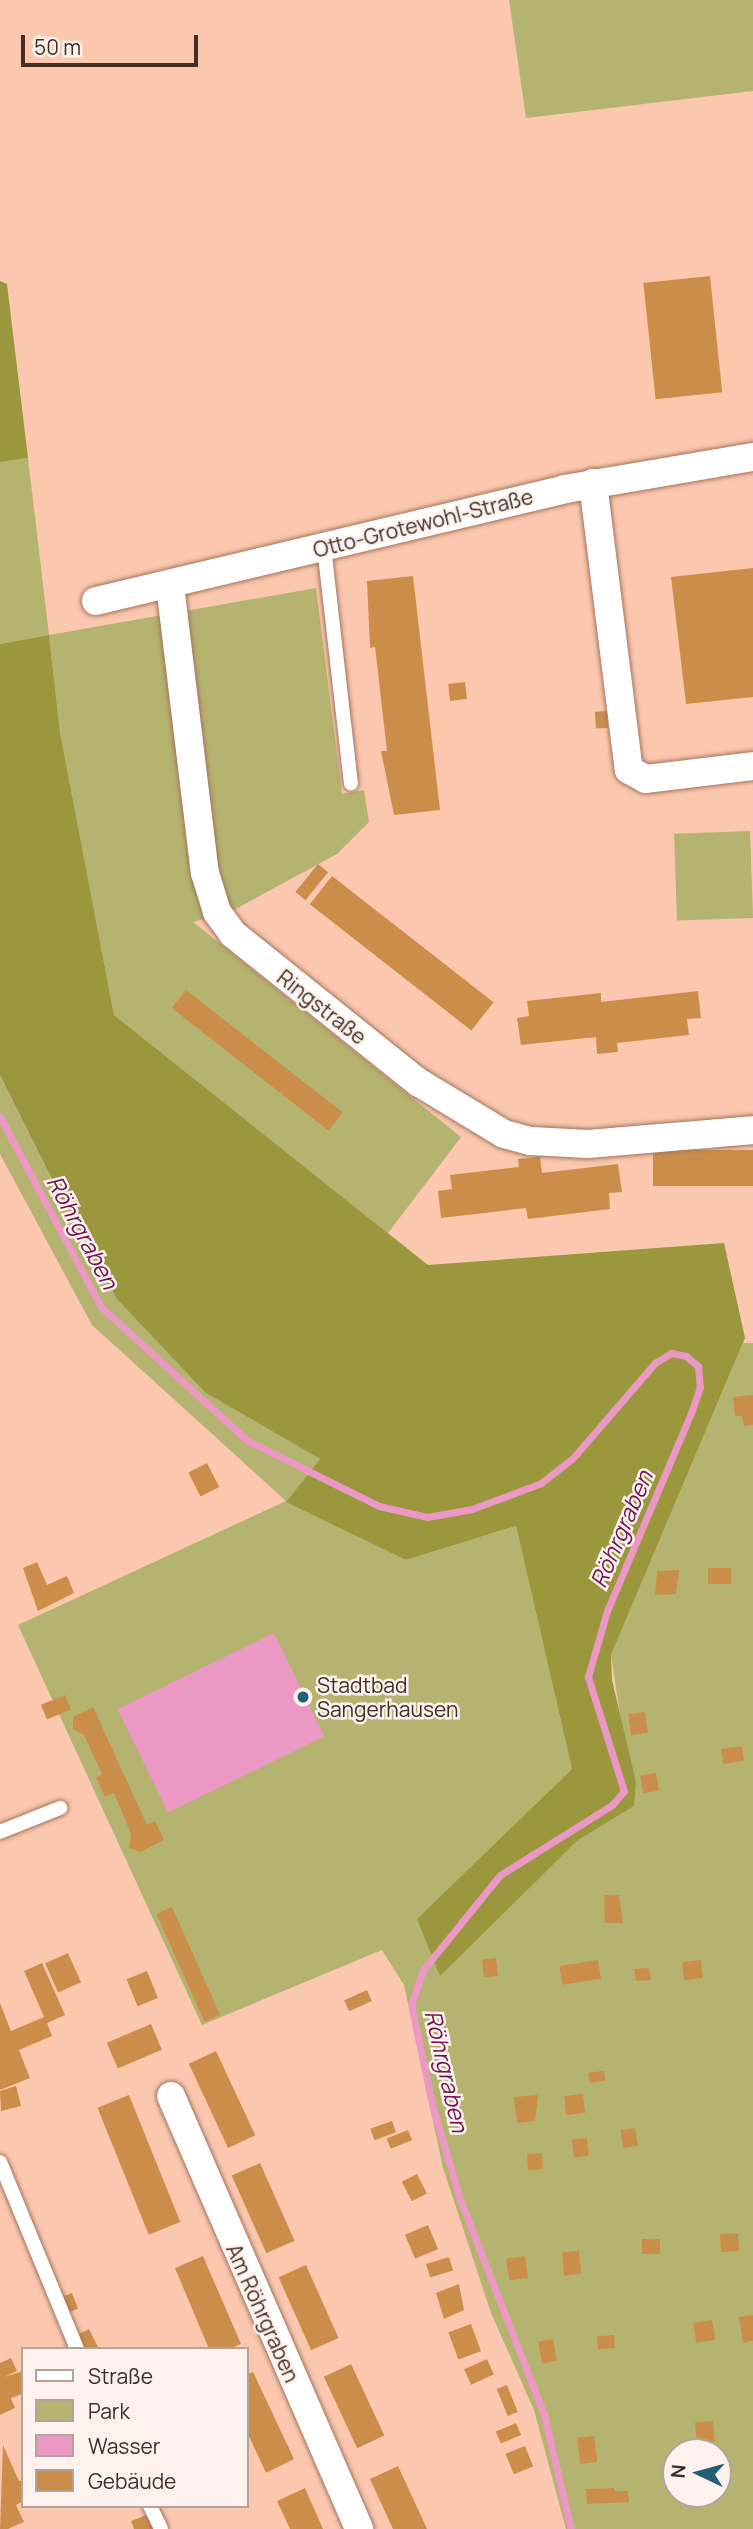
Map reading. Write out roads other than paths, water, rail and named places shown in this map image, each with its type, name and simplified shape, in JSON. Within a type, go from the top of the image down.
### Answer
[{"type":"street","name":"Otto-Grotewohl-Straße","points":[[96,601],[593,483],[753,457]]},
{"type":"street","points":[[593,483],[629,770],[646,779],[752,766]]},
{"type":"street","name":"Ringstraße","points":[[170,584],[205,873],[217,912],[240,941],[418,1082],[504,1134],[531,1141],[588,1144],[753,1130]]},
{"type":"street","name":"Am Röhrgraben","points":[[171,2096],[359,2529]]},
{"type":"lane","points":[[324,547],[351,783]]},
{"type":"lane","points":[[0,1832],[60,1808]]},
{"type":"lane","points":[[0,2162],[76,2347]]},
{"type":"lane","points":[[151,2508],[161,2529]]},
{"type":"water","points":[[274,1633],[324,1736],[168,1813],[118,1709]]},
{"type":"waterway","name":"Röhrgraben","points":[[0,1117],[101,1307],[248,1441],[379,1506],[427,1517],[472,1509],[541,1483],[572,1459],[655,1363],[671,1353],[686,1356],[698,1366],[700,1387],[691,1413],[607,1611],[588,1677],[624,1791],[612,1805],[500,1875],[423,1970],[411,2004],[433,2108],[460,2199],[544,2415],[571,2529]]},
{"type":"place","name":"Stadtbad Sangerhausen","points":[[303,1697]]}]
